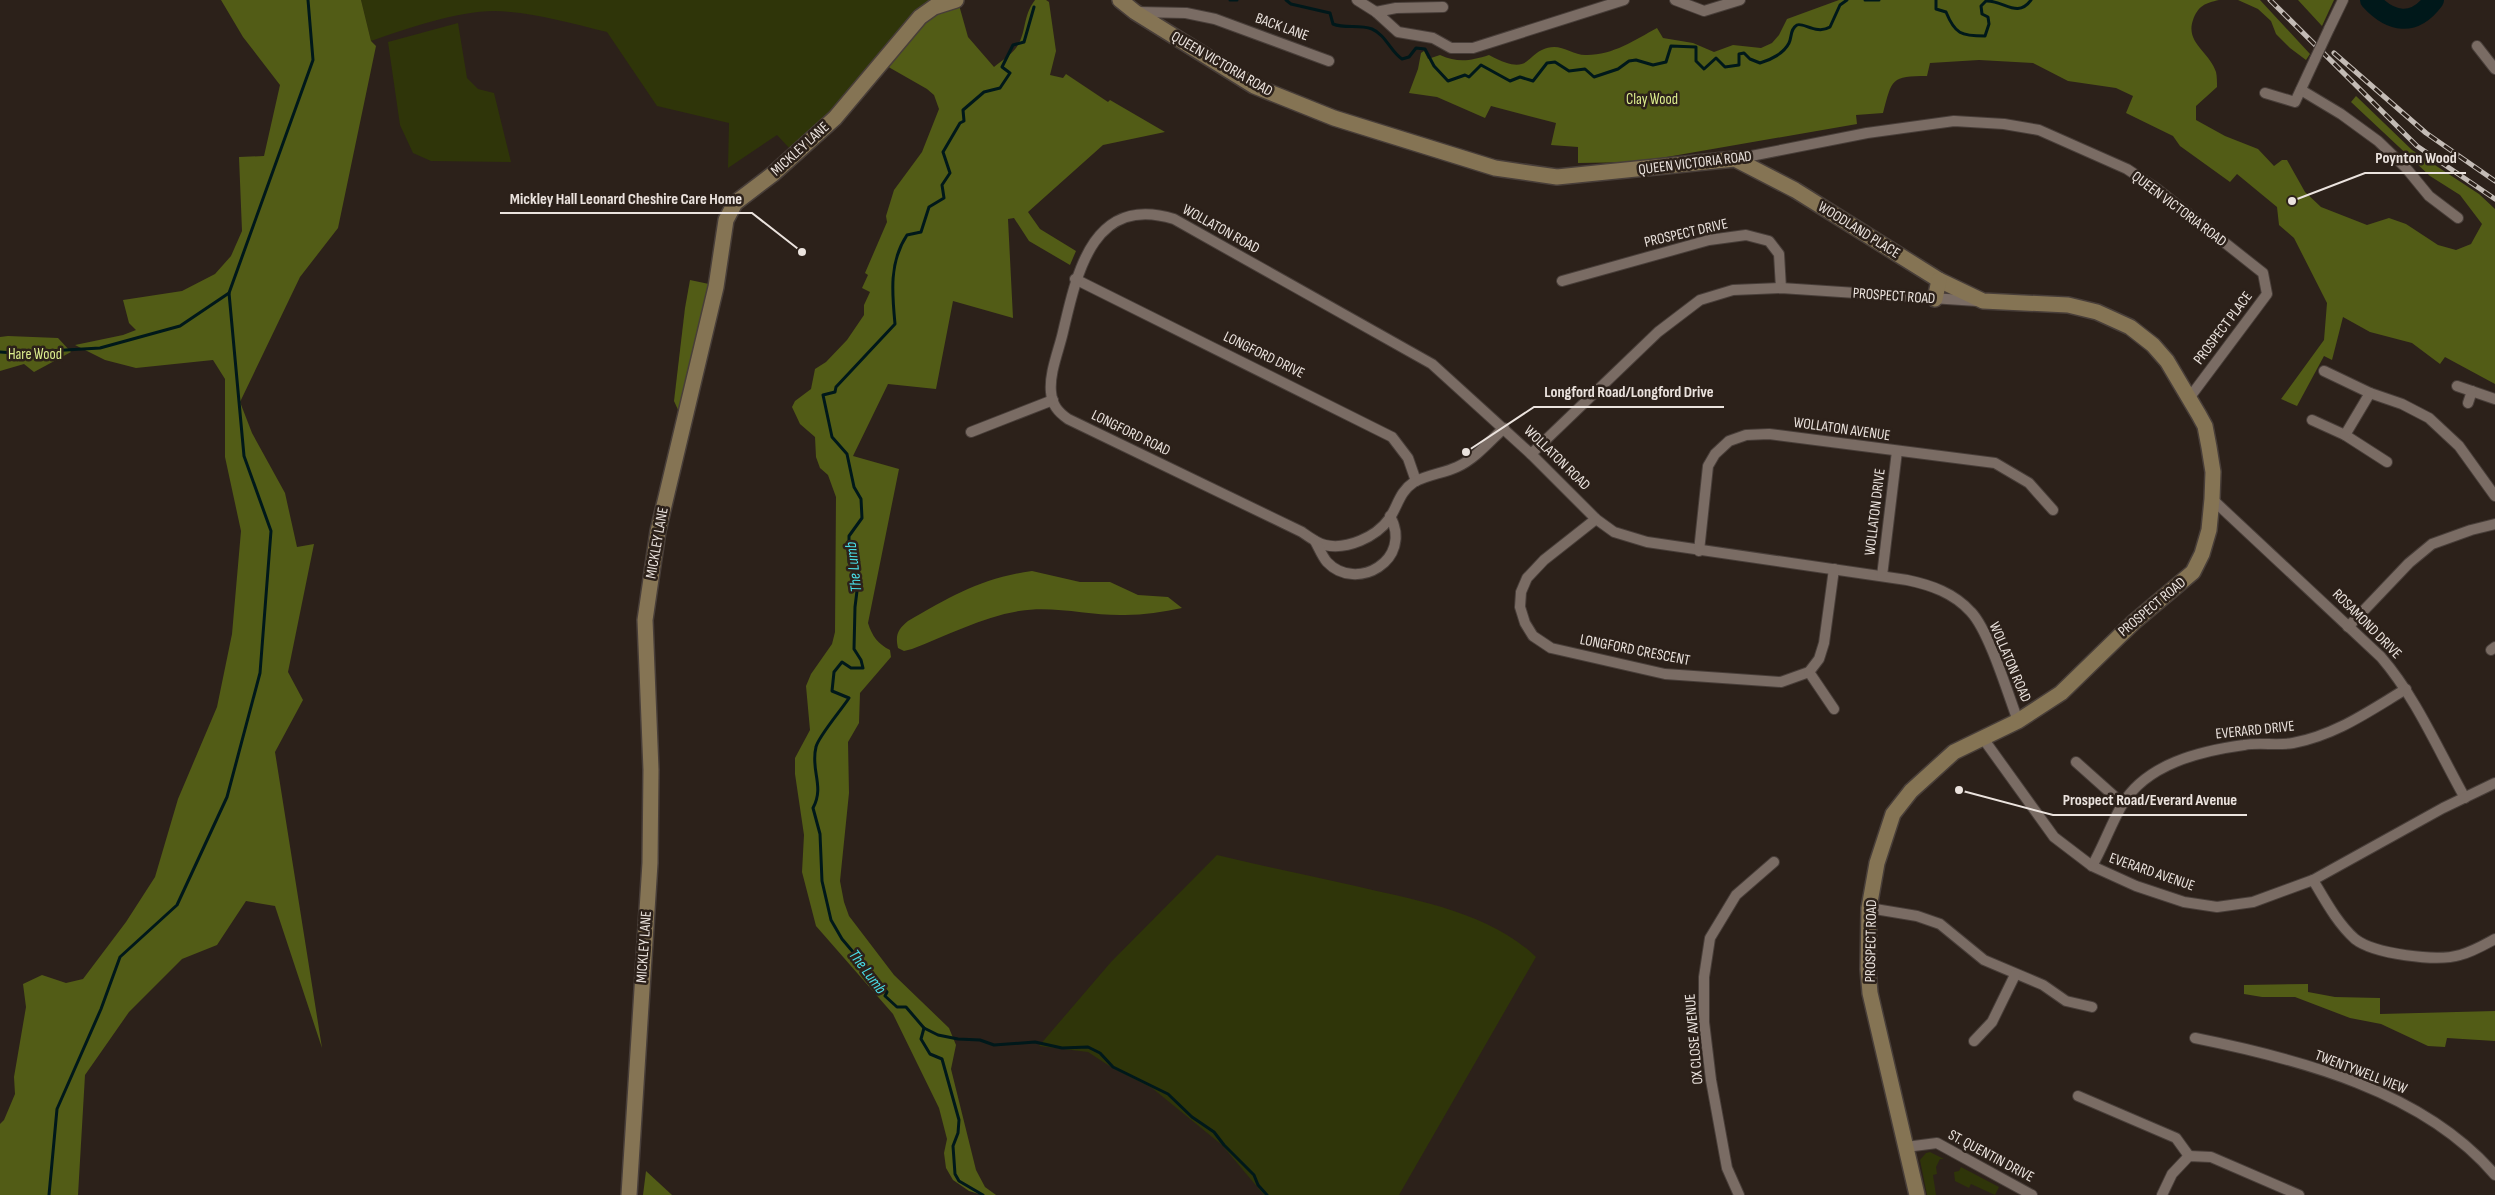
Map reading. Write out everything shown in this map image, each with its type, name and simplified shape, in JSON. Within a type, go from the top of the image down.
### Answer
[{"type":"street","name":"MICKLEY LANE","points":[[629,1195],[650,863],[651,770],[646,620],[648,590],[660,521],[716,287],[726,220],[735,203],[780,168],[835,118],[920,17],[934,8],[956,0]]},
{"type":"street","name":"QUEEN VICTORIA ROAD","points":[[1120,0],[1135,12],[1263,90],[1334,118],[1495,168],[1557,177],[1735,160],[1867,133],[1954,121],[2004,124],[2039,130],[2127,169],[2157,189],[2263,273]]},
{"type":"street","points":[[1357,0],[1376,12],[1398,32],[1433,38],[1458,50],[1473,48],[1624,0]]},
{"type":"street","points":[[1676,0],[1704,11],[1740,0]]},
{"type":"street","points":[[2265,93],[2294,102],[2342,2]]},
{"type":"street","points":[[1376,12],[1396,8],[1443,7]]},
{"type":"street","name":"BACK LANE","points":[[1135,12],[1186,13],[1215,19],[1329,61]]},
{"type":"street","points":[[2477,46],[2495,69]]},
{"type":"street","points":[[2301,90],[2341,114],[2378,141],[2406,168],[2429,196],[2458,218]]},
{"type":"street","name":"WOODLAND PLACE","points":[[1735,160],[1795,190],[1939,280],[1983,301]]},
{"type":"street","name":"WOLLATON ROAD","points":[[1076,279],[1083,259],[1105,230],[1117,220],[1141,214],[1157,214],[1174,219],[1432,364],[1532,454],[1596,518],[1614,532],[1631,538],[1699,551],[1882,576],[1932,585],[1951,596],[1972,612],[1986,636],[2018,721]]},
{"type":"street","name":"PROSPECT DRIVE","points":[[1562,281],[1709,240],[1746,235],[1769,242],[1779,254],[1781,288]]},
{"type":"street","name":"PROSPECT PLACE","points":[[2190,398],[2267,294],[2263,273]]},
{"type":"street","points":[[971,432],[1052,400],[1051,384],[1076,279]]},
{"type":"street","name":"LONGFORD DRIVE","points":[[1076,279],[1392,436],[1408,458],[1416,481]]},
{"type":"street","points":[[1935,299],[1939,280]]},
{"type":"street","name":"PROSPECT ROAD","points":[[1532,454],[1658,332],[1700,300],[1733,290],[1781,288],[1935,299],[2068,305],[2114,318],[2130,327],[2152,345],[2166,361],[2190,398],[2204,426],[2213,472],[2207,538],[2193,572],[2123,632],[2060,693],[2018,721],[1982,736],[1954,752],[1928,775],[1893,814],[1877,863],[1869,908],[1868,969],[1870,993],[1917,1195]]},
{"type":"street","points":[[2324,371],[2370,393],[2402,404],[2429,418],[2459,446],[2495,496]]},
{"type":"street","points":[[2457,386],[2495,399]]},
{"type":"street","points":[[2468,403],[2472,392]]},
{"type":"street","points":[[2345,435],[2370,393]]},
{"type":"street","name":"LONGFORD ROAD","points":[[1052,400],[1060,413],[1068,419],[1315,540],[1333,546],[1346,544],[1373,534],[1382,528],[1400,494],[1416,481],[1460,466],[1504,428]]},
{"type":"street","points":[[2312,420],[2345,435],[2387,462]]},
{"type":"street","name":"WOLLATON AVENUE","points":[[1699,551],[1708,466],[1715,454],[1730,441],[1746,435],[1769,434],[1995,463],[2029,483],[2053,510]]},
{"type":"street","name":"WOLLATON DRIVE","points":[[1882,576],[1897,451]]},
{"type":"street","name":"ROSAMOND DRIVE","points":[[2212,499],[2381,657],[2406,689],[2465,798]]},
{"type":"street","points":[[1315,540],[1328,563],[1335,568],[1345,572],[1356,573],[1373,570],[1389,560],[1394,551],[1397,539],[1396,528],[1390,516]]},
{"type":"street","name":"LONGFORD CRESCENT","points":[[1596,518],[1544,560],[1527,578],[1521,592],[1520,607],[1525,623],[1533,636],[1551,648],[1664,674],[1781,682],[1809,672]]},
{"type":"street","points":[[2348,627],[2408,563],[2432,544],[2471,530],[2495,524]]},
{"type":"street","points":[[1834,569],[1824,643],[1819,658],[1809,672],[1834,709]]},
{"type":"street","name":"EVERARD DRIVE","points":[[2092,866],[2122,804],[2145,779],[2177,760],[2218,748],[2255,743],[2292,743],[2330,733],[2351,723],[2406,689]]},
{"type":"street","name":"EVERARD AVENUE","points":[[1982,736],[2054,837],[2092,866],[2136,886],[2168,896],[2217,907],[2253,902],[2313,880],[2495,783]]},
{"type":"street","points":[[2076,762],[2122,804]]},
{"type":"street","name":"OX CLOSE AVENUE","points":[[1739,1195],[1727,1168],[1704,1022],[1704,977],[1710,938],[1736,895],[1767,863]]},
{"type":"street","points":[[2313,880],[2329,909],[2356,940],[2386,952],[2418,957],[2459,956],[2495,939]]},
{"type":"street","points":[[1869,908],[1917,916],[1940,924],[1984,960],[2015,975],[2043,985],[2066,1001],[2092,1006]]},
{"type":"street","points":[[1974,1041],[1992,1022],[2015,975]]},
{"type":"street","name":"TWENTYWELL VIEW","points":[[2195,1038],[2247,1049],[2298,1064],[2391,1098],[2424,1114],[2461,1141],[2495,1175]]},
{"type":"street","points":[[2078,1096],[2176,1138],[2189,1156]]},
{"type":"street","name":"ST. QUENTIN DRIVE","points":[[1906,1147],[1930,1142],[1937,1143],[2032,1195]]},
{"type":"street","points":[[2162,1195],[2172,1174],[2189,1156],[2211,1157],[2299,1195]]},
{"type":"green space","points":[[221,0],[361,0],[371,41],[376,46],[338,228],[300,277],[240,402],[252,433],[285,493],[297,547],[314,544],[288,672],[303,700],[275,752],[322,1048],[275,906],[246,901],[217,945],[182,959],[129,1012],[85,1075],[78,1195],[0,1195],[0,1124],[4,1120],[15,1094],[14,1077],[26,1007],[23,984],[42,975],[66,983],[83,979],[126,922],[155,877],[178,799],[217,707],[232,634],[241,531],[225,457],[225,379],[213,360],[136,368],[105,360],[75,345],[123,335],[136,330],[129,323],[123,300],[182,291],[215,274],[231,256],[242,231],[239,157],[264,156],[280,85],[243,37]]},
{"type":"green space","points":[[361,0],[934,0],[915,11],[838,107],[792,151],[777,135],[728,168],[729,123],[657,106],[607,32],[536,16],[494,11],[448,17],[371,41]]},
{"type":"green space","points":[[1035,0],[1046,0],[1049,2],[1056,51],[1050,75],[1063,78],[1066,74],[1108,102],[1110,100],[1165,132],[1103,145],[1028,212],[1040,229],[1076,251],[1070,265],[1029,241],[1014,218],[1008,219],[1013,318],[953,301],[936,389],[888,384],[853,456],[899,469],[868,623],[876,639],[890,650],[891,657],[860,693],[859,723],[848,742],[849,793],[840,881],[849,916],[894,975],[949,1028],[956,1045],[951,1069],[976,1170],[985,1187],[996,1195],[982,1195],[969,1191],[953,1180],[946,1168],[944,1153],[947,1139],[939,1108],[893,1014],[816,926],[802,872],[804,835],[795,774],[795,758],[810,730],[806,686],[811,674],[832,644],[835,632],[836,497],[828,475],[820,468],[816,457],[815,437],[800,424],[792,407],[795,401],[811,389],[815,369],[826,362],[847,340],[864,315],[864,305],[870,292],[862,288],[868,275],[865,273],[887,222],[886,216],[894,190],[922,152],[939,109],[934,95],[927,89],[885,65],[909,35],[924,21],[959,5],[968,37],[994,67],[1016,48],[1022,37],[1028,13]]},
{"type":"green space","name":"Clay Wood","points":[[1839,0],[2219,0],[2200,8],[2195,15],[2191,28],[2195,41],[2213,65],[2217,80],[2217,87],[2196,106],[2196,120],[2225,136],[2258,149],[2274,166],[2282,160],[2287,160],[2305,192],[2321,207],[2367,225],[2389,218],[2406,224],[2438,245],[2456,250],[2471,244],[2482,224],[2460,195],[2430,176],[2351,102],[2356,96],[2412,150],[2479,194],[2495,209],[2495,384],[2445,357],[2440,364],[2412,343],[2370,332],[2343,317],[2332,360],[2324,356],[2297,406],[2281,399],[2324,340],[2327,303],[2294,238],[2279,225],[2277,207],[2237,174],[2230,182],[2180,146],[2173,136],[2126,113],[2133,96],[2116,88],[2068,81],[2033,63],[1979,60],[1930,63],[1927,76],[1906,77],[1891,86],[1883,113],[1856,115],[1857,124],[1638,162],[1578,163],[1578,147],[1551,145],[1556,123],[1491,106],[1485,118],[1437,97],[1409,93],[1418,69],[1421,53],[1424,51],[1428,59],[1440,55],[1464,60],[1489,55],[1514,65],[1522,64],[1544,49],[1554,47],[1583,55],[1615,50],[1657,28],[1663,38],[1693,43],[1714,52],[1733,45],[1761,48],[1772,43],[1779,35],[1787,19]]},
{"type":"green space","points":[[2238,0],[2260,0],[2310,54],[2306,60],[2276,34],[2271,21],[2258,9]]},
{"type":"green space","points":[[2298,0],[2334,0],[2322,26]]},
{"type":"green space","points":[[458,23],[467,78],[478,89],[494,93],[511,162],[431,161],[413,153],[400,125],[388,42]]},
{"type":"green space","points":[[690,280],[709,284],[679,412],[674,401]]},
{"type":"green space","name":"Hare Wood","points":[[0,337],[58,338],[71,352],[34,372],[24,364],[0,371]]},
{"type":"green space","points":[[1032,571],[1080,582],[1110,582],[1138,595],[1168,597],[1182,608],[1154,613],[1125,615],[1032,609],[978,622],[912,649],[904,651],[898,648],[898,633],[908,621],[967,589],[997,578]]},
{"type":"green space","points":[[1217,855],[1400,896],[1449,909],[1496,928],[1517,941],[1536,957],[1399,1195],[1264,1195],[1222,1145],[1152,1088],[1114,1069],[1088,1052],[1039,1046],[1111,962]]},
{"type":"green space","points":[[2308,984],[2308,992],[2335,997],[2380,998],[2380,1014],[2495,1011],[2495,1041],[2447,1038],[2445,1047],[2428,1046],[2381,1024],[2350,1018],[2295,997],[2262,997],[2244,994],[2244,985]]},
{"type":"green space","points":[[1930,1152],[1944,1159],[1940,1159],[1936,1167],[1937,1174],[1933,1175],[1936,1195],[1927,1195],[1920,1160],[1926,1153]]},
{"type":"green space","points":[[1961,1167],[1999,1187],[1995,1195],[1971,1184],[1969,1188],[1955,1181],[1954,1172],[1959,1171]]},
{"type":"green space","points":[[646,1171],[672,1195],[643,1195]]},
{"type":"waterway","points":[[0,352],[14,353],[100,348],[180,326],[229,293],[313,60],[308,0]]},
{"type":"waterway","points":[[1230,0],[1237,0]]},
{"type":"waterway","points":[[1286,0],[1291,4],[1330,13],[1333,24],[1372,29],[1381,35],[1402,59],[1409,57],[1416,48],[1425,49],[1434,66],[1448,81],[1465,75],[1469,77],[1481,65],[1510,81],[1520,77],[1533,81],[1547,63],[1555,62],[1569,71],[1585,69],[1594,77],[1618,69],[1629,61],[1636,60],[1653,65],[1666,62],[1671,46],[1696,47],[1696,61],[1704,69],[1716,58],[1725,67],[1739,65],[1739,54],[1744,53],[1750,59],[1760,63],[1773,58],[1784,50],[1789,43],[1793,29],[1797,25],[1820,30],[1830,27],[1840,5],[1847,0]]},
{"type":"waterway","points":[[1865,0],[1879,0]]},
{"type":"waterway","points":[[1936,0],[1936,9],[1946,12],[1953,25],[1960,32],[1985,36],[1989,24],[1988,17],[1982,14],[1981,6],[1986,1],[2021,8],[2031,0]]},
{"type":"waterway","points":[[2370,0],[2386,13],[2402,19],[2419,15],[2434,0]]},
{"type":"waterway","name":"The Lumb","points":[[1034,7],[1024,42],[1013,45],[1002,67],[1010,73],[1000,88],[984,92],[963,110],[964,121],[960,123],[943,152],[950,173],[942,185],[944,198],[929,207],[921,232],[907,235],[901,245],[893,278],[895,324],[836,387],[835,392],[823,395],[832,437],[847,454],[854,487],[861,499],[862,518],[849,536],[849,562],[857,571],[854,649],[861,660],[863,668],[851,668],[842,662],[834,672],[832,691],[849,698],[825,730],[816,747],[815,763],[818,792],[813,808],[820,834],[822,881],[831,920],[842,939],[887,992],[885,996],[897,1007],[906,1007],[924,1028],[938,1035],[958,1039],[980,1040],[994,1045],[1035,1042],[1062,1048],[1088,1047],[1100,1053],[1113,1067],[1168,1094],[1192,1117],[1214,1132],[1224,1145],[1254,1175],[1258,1185],[1267,1195]]},
{"type":"waterway","points":[[49,1195],[57,1109],[101,1009],[120,957],[177,905],[227,797],[260,673],[271,531],[244,456],[229,293]]},
{"type":"waterway","points":[[924,1028],[921,1039],[930,1054],[942,1059],[959,1120],[958,1133],[953,1146],[955,1174],[959,1181],[983,1195]]},
{"type":"railway","points":[[2270,0],[2417,146],[2495,199]]},
{"type":"railway","points":[[2334,53],[2426,133],[2495,181]]},
{"type":"place","name":"Poynton Wood","points":[[2292,201]]},
{"type":"place","name":"Mickley Hall Leonard Cheshire Care Home","points":[[802,252]]},
{"type":"place","name":"Longford Road/Longford Drive","points":[[1466,452]]},
{"type":"place","name":"Prospect Road/Everard Avenue","points":[[1959,790]]}]
